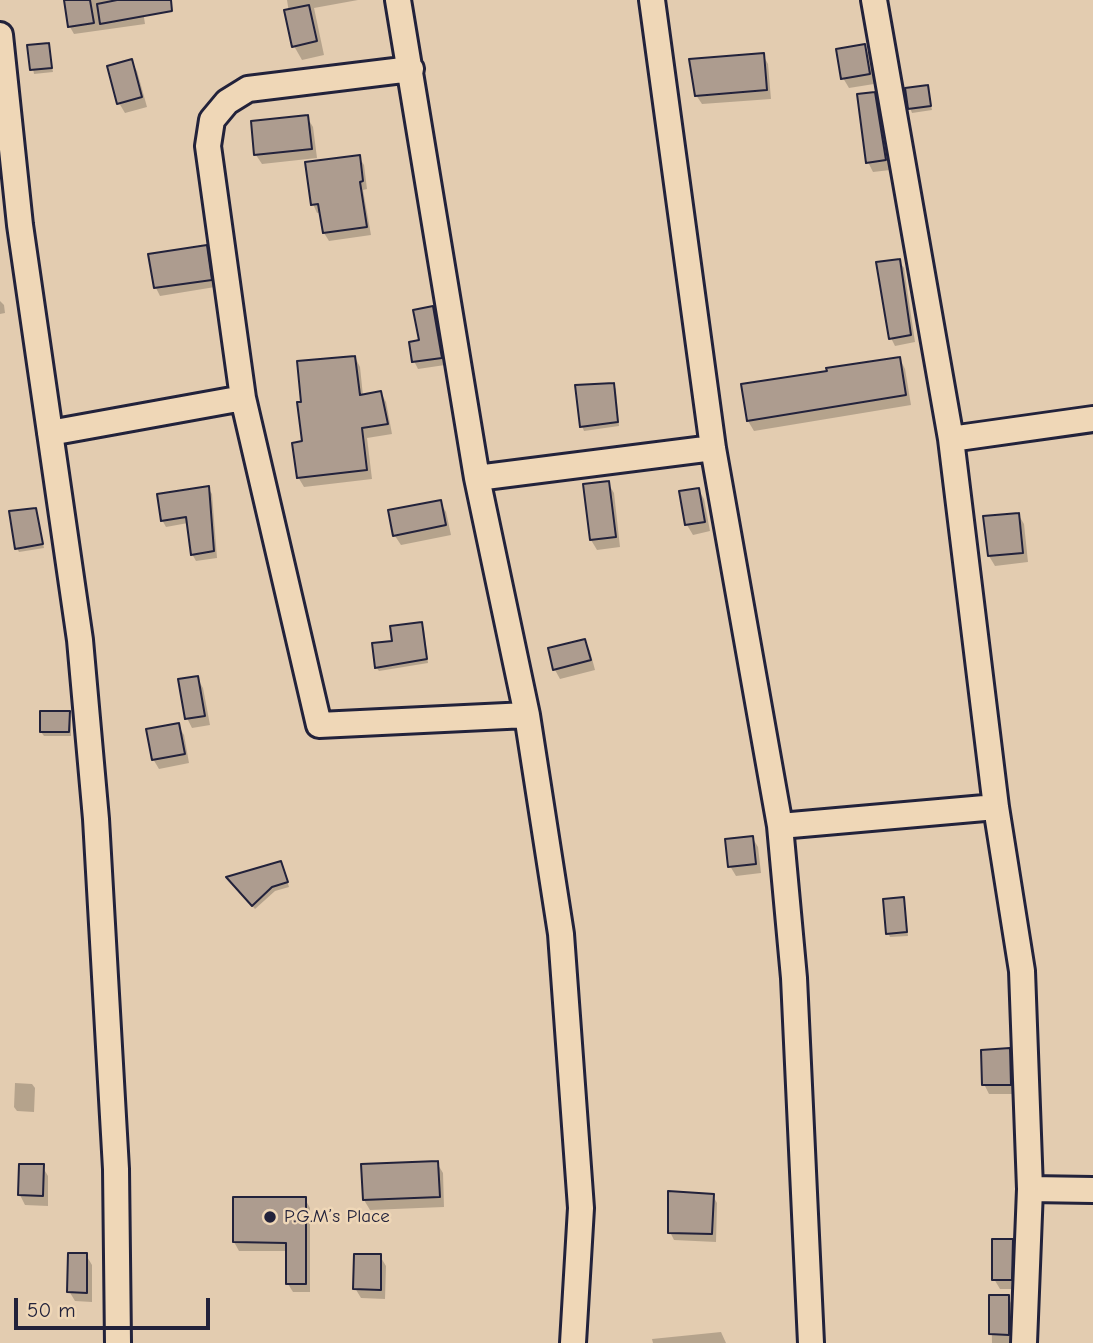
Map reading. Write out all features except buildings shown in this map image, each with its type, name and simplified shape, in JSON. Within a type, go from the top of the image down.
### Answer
[{"type":"street","points":[[398,0],[477,478],[527,715],[561,934],[581,1208],[573,1343]]},
{"type":"street","points":[[652,0],[713,448],[780,826],[794,978],[811,1343]]},
{"type":"street","points":[[874,0],[951,439],[996,807],[1022,971],[1030,1189],[1024,1343]]},
{"type":"street","points":[[0,35],[10,225],[50,433],[80,640],[96,819],[116,1169],[118,1343]]},
{"type":"street","points":[[411,69],[248,89],[227,102],[212,120],[208,146],[243,398],[319,725],[527,715]]},
{"type":"street","points":[[50,433],[243,398]]},
{"type":"street","points":[[951,439],[1093,419]]},
{"type":"street","points":[[477,478],[713,448]]},
{"type":"street","points":[[780,826],[996,807]]},
{"type":"street","points":[[1030,1189],[1093,1190]]},
{"type":"place","name":"P.G.M’s Place","points":[[270,1217]]}]
